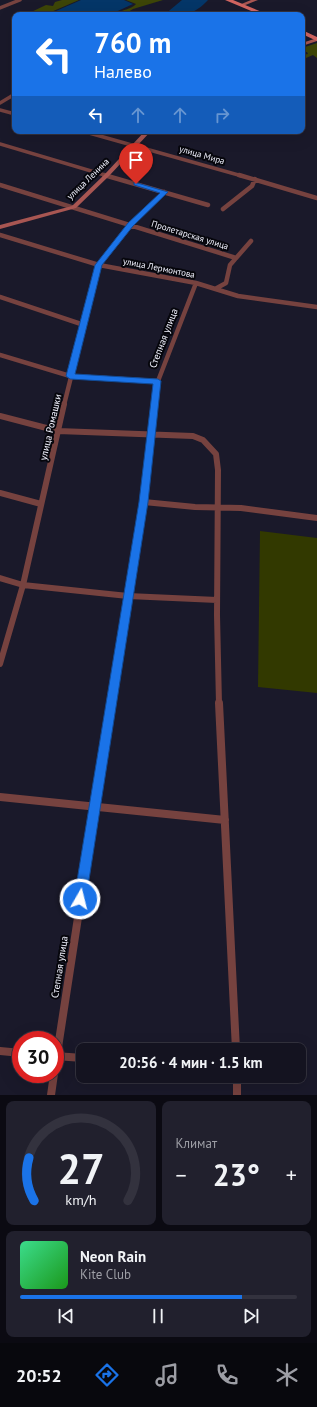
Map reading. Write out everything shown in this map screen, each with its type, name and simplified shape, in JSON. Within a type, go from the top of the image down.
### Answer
[{"type":"main road","points":[[223,0],[253,12]]},
{"type":"main road","points":[[228,0],[258,12]]},
{"type":"main road","points":[[305,32],[317,38]]},
{"type":"street","points":[[0,8],[20,0]]},
{"type":"street","points":[[241,5],[256,0]]},
{"type":"street","points":[[305,44],[317,38]]},
{"type":"street","points":[[0,103],[12,96]]},
{"type":"street","points":[[0,110],[12,113]]},
{"type":"street","name":"улица Мира","points":[[94,134],[135,144],[317,198]]},
{"type":"street","name":"улица Ленина","points":[[0,228],[74,207],[107,176],[145,134]]},
{"type":"street","points":[[0,144],[208,205]]},
{"type":"street","points":[[223,209],[252,186],[255,179]]},
{"type":"street","name":"Пролетарская улица","points":[[0,185],[236,258]]},
{"type":"street","name":"улица Ромашки","points":[[0,664],[23,585],[70,376],[98,265],[131,225],[164,192]]},
{"type":"street","name":"улица Лермонтова","points":[[0,235],[98,265],[196,283],[249,298],[317,307]]},
{"type":"street","points":[[215,289],[226,284],[227,273],[230,265],[251,241]]},
{"type":"street","name":"Степная улица","points":[[60,1031],[144,502],[158,381],[196,283]]},
{"type":"street","points":[[0,297],[84,325]]},
{"type":"street","points":[[0,355],[70,376],[158,381]]},
{"type":"street","points":[[0,416],[58,431],[193,436],[203,440],[216,454],[218,507],[217,600],[219,692],[236,1043]]},
{"type":"street","points":[[0,492],[42,504]]},
{"type":"street","points":[[144,502],[194,507],[218,507],[276,512],[317,518]]},
{"type":"street","points":[[0,578],[23,585],[128,596],[217,600]]},
{"type":"street","points":[[0,796],[224,820]]},
{"type":"street","points":[[0,1051],[12,1052]]},
{"type":"street","points":[[64,1057],[76,1057]]},
{"type":"street","points":[[51,1095],[53,1083]]},
{"type":"street","points":[[237,1083],[237,1095]]},
{"type":"green space","points":[[62,0],[79,0],[51,12],[31,12],[46,5],[53,6],[55,2]]},
{"type":"green space","points":[[126,0],[163,0],[133,9],[128,12],[119,12],[136,4]]},
{"type":"green space","points":[[317,43],[317,58],[313,55],[305,58],[305,54],[308,54],[305,52],[305,47]]},
{"type":"green space","points":[[260,531],[317,538],[317,693],[258,687]]},
{"type":"water","points":[[81,0],[124,0],[133,4],[116,12],[54,12]]},
{"type":"water","points":[[182,0],[208,0],[193,12],[168,12]]},
{"type":"route","points":[[80,899],[144,502],[158,381],[70,376],[96,278],[98,265],[131,225],[164,192],[136,184]]}]
